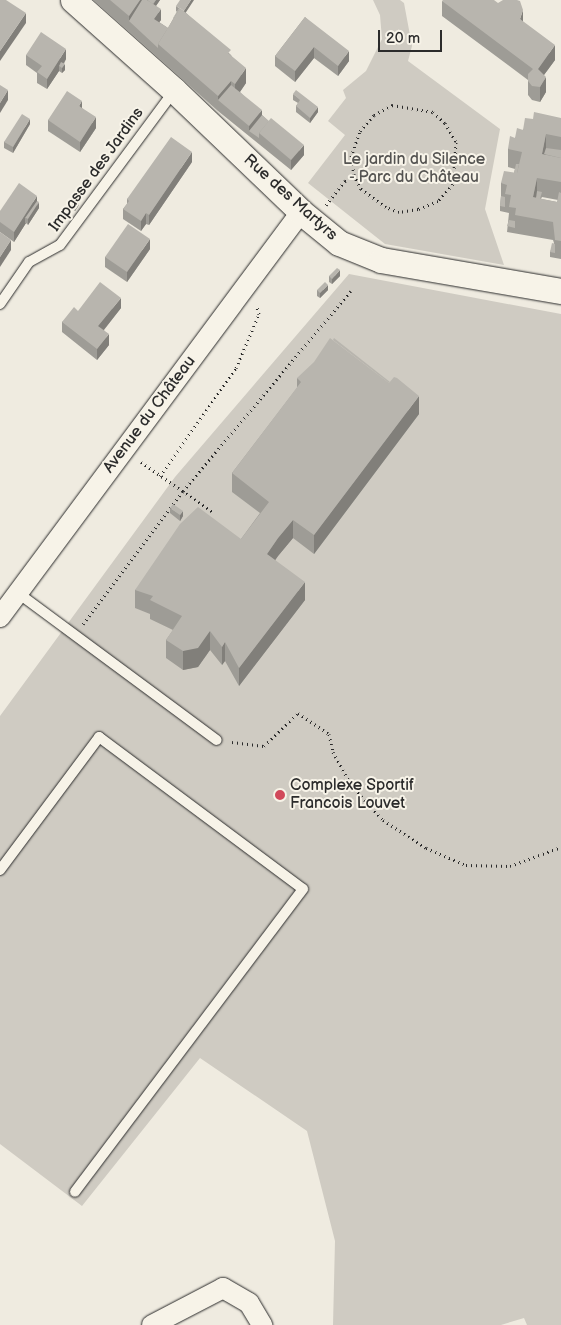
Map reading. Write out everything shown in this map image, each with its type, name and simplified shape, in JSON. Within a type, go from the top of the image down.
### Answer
[{"type":"street","name":"Rue des Martyrs","points":[[73,0],[174,90],[307,216],[339,243],[381,260],[561,291]]},
{"type":"street","name":"Avenue du Château","points":[[0,618],[244,288],[307,216]]},
{"type":"street","points":[[152,1325],[190,1302],[223,1288],[249,1303],[262,1325]]},
{"type":"lane","name":"Impasse des Jardins","points":[[0,304],[29,262],[60,245],[174,90]]},
{"type":"lane","points":[[18,593],[217,740]]},
{"type":"lane","points":[[0,870],[99,737],[303,889],[75,1192]]},
{"type":"path","points":[[392,105],[433,112],[445,123],[456,142],[453,184],[438,201],[418,209],[399,212],[386,208],[361,189],[354,176],[351,157],[360,131],[374,115],[392,105]]},
{"type":"path","points":[[307,216],[345,181],[354,176]]},
{"type":"path","points":[[160,476],[236,368],[260,314],[254,298],[244,288]]},
{"type":"path","points":[[74,635],[182,491],[351,291]]},
{"type":"path","points":[[124,450],[213,512]]},
{"type":"path","points":[[217,740],[264,746],[298,713],[329,734],[333,752],[350,785],[383,820],[426,848],[466,865],[510,866],[561,847]]},
{"type":"green space","name":"Le jardin du Silence - Parc du Château","points":[[373,0],[400,0],[404,3],[412,46],[408,61],[500,129],[485,209],[504,265],[385,244],[308,183],[345,135],[328,121],[346,98],[343,90],[366,71],[382,39],[380,15]]},
{"type":"green space","name":"Complexe Sportif Francois Louvet","points":[[349,274],[561,314],[561,1325],[527,1325],[524,1318],[501,1325],[333,1325],[335,1241],[307,1131],[200,1058],[82,1206],[0,1144],[0,716],[175,477]]},
{"type":"building","points":[[0,0],[6,0],[26,13],[0,51]]},
{"type":"building","points":[[110,0],[140,0],[129,16]]},
{"type":"building","points":[[142,0],[147,0],[161,9],[154,19],[168,28],[158,44],[158,48],[129,21]]},
{"type":"building","points":[[147,0],[156,0],[153,4]]},
{"type":"building","points":[[180,0],[191,0],[184,11],[180,8],[173,19],[179,8],[176,6]]},
{"type":"building","points":[[443,0],[494,0],[498,3],[503,0],[520,1],[523,10],[520,19],[555,45],[538,69],[546,77],[540,87],[532,86],[528,81],[528,74],[533,69]]},
{"type":"building","points":[[180,8],[231,50],[228,53],[246,68],[235,84],[231,81],[218,96],[158,44]]},
{"type":"building","points":[[305,17],[349,51],[338,66],[314,47],[295,71],[275,56]]},
{"type":"building","points":[[41,32],[66,49],[47,79],[37,72],[42,66],[26,55]]},
{"type":"building","points":[[61,62],[65,64],[62,68],[59,66]]},
{"type":"building","points":[[0,85],[8,90],[0,103]]},
{"type":"building","points":[[231,85],[262,110],[249,126],[218,100]]},
{"type":"building","points":[[296,90],[318,107],[310,118],[296,106],[300,100],[293,94]]},
{"type":"building","points":[[67,91],[82,101],[79,106],[96,117],[80,142],[48,120]]},
{"type":"building","points":[[534,112],[561,118],[561,137],[546,134],[542,154],[561,158],[561,182],[537,178],[533,197],[557,202],[559,192],[561,193],[561,241],[555,240],[553,222],[515,215],[516,208],[509,207],[511,195],[505,194],[507,185],[501,183],[504,171],[517,173],[522,152],[508,149],[510,136],[515,138],[517,128],[523,130],[525,118],[533,119]]},
{"type":"building","points":[[22,114],[30,119],[13,147],[4,142]]},
{"type":"building","points":[[262,115],[269,121],[259,133],[259,138],[249,131]]},
{"type":"building","points":[[271,118],[304,145],[291,160],[259,133]]},
{"type":"building","points":[[171,137],[192,152],[149,215],[146,213],[141,221],[123,209],[129,201],[127,199]]},
{"type":"building","points":[[546,148],[561,150],[561,158],[544,154]]},
{"type":"building","points":[[516,164],[519,164],[517,173],[514,173]]},
{"type":"building","points":[[19,183],[37,196],[14,232],[0,222],[0,211]]},
{"type":"building","points":[[537,191],[542,192],[540,199],[536,198]]},
{"type":"building","points":[[73,196],[79,200],[75,205],[70,202]]},
{"type":"building","points":[[501,196],[505,197],[505,207],[500,206]]},
{"type":"building","points":[[37,201],[39,202],[28,219],[25,218]]},
{"type":"building","points":[[509,220],[515,221],[515,228],[507,226]]},
{"type":"building","points":[[128,224],[150,239],[127,272],[105,257]]},
{"type":"building","points":[[0,232],[11,240],[0,257]]},
{"type":"building","points":[[552,243],[555,244],[555,253],[550,252]]},
{"type":"building","points":[[337,268],[340,270],[332,279],[329,276]]},
{"type":"building","points":[[100,282],[121,298],[98,326],[109,334],[97,349],[62,322],[74,307],[78,311]]},
{"type":"building","points":[[325,282],[328,285],[320,293],[317,290]]},
{"type":"building","points":[[330,338],[389,383],[394,377],[397,378],[419,396],[314,535],[293,520],[267,554],[305,582],[239,668],[225,642],[222,647],[210,631],[198,648],[183,651],[166,640],[182,616],[150,600],[153,596],[135,590],[180,524],[198,507],[241,539],[269,502],[232,473],[301,382],[297,378],[314,362]]},
{"type":"building","points":[[334,338],[390,382],[333,340]]},
{"type":"building","points":[[173,504],[183,511],[180,515],[170,508]]},
{"type":"place","name":"Complexe Sportif Francois Louvet","points":[[280,795]]}]
